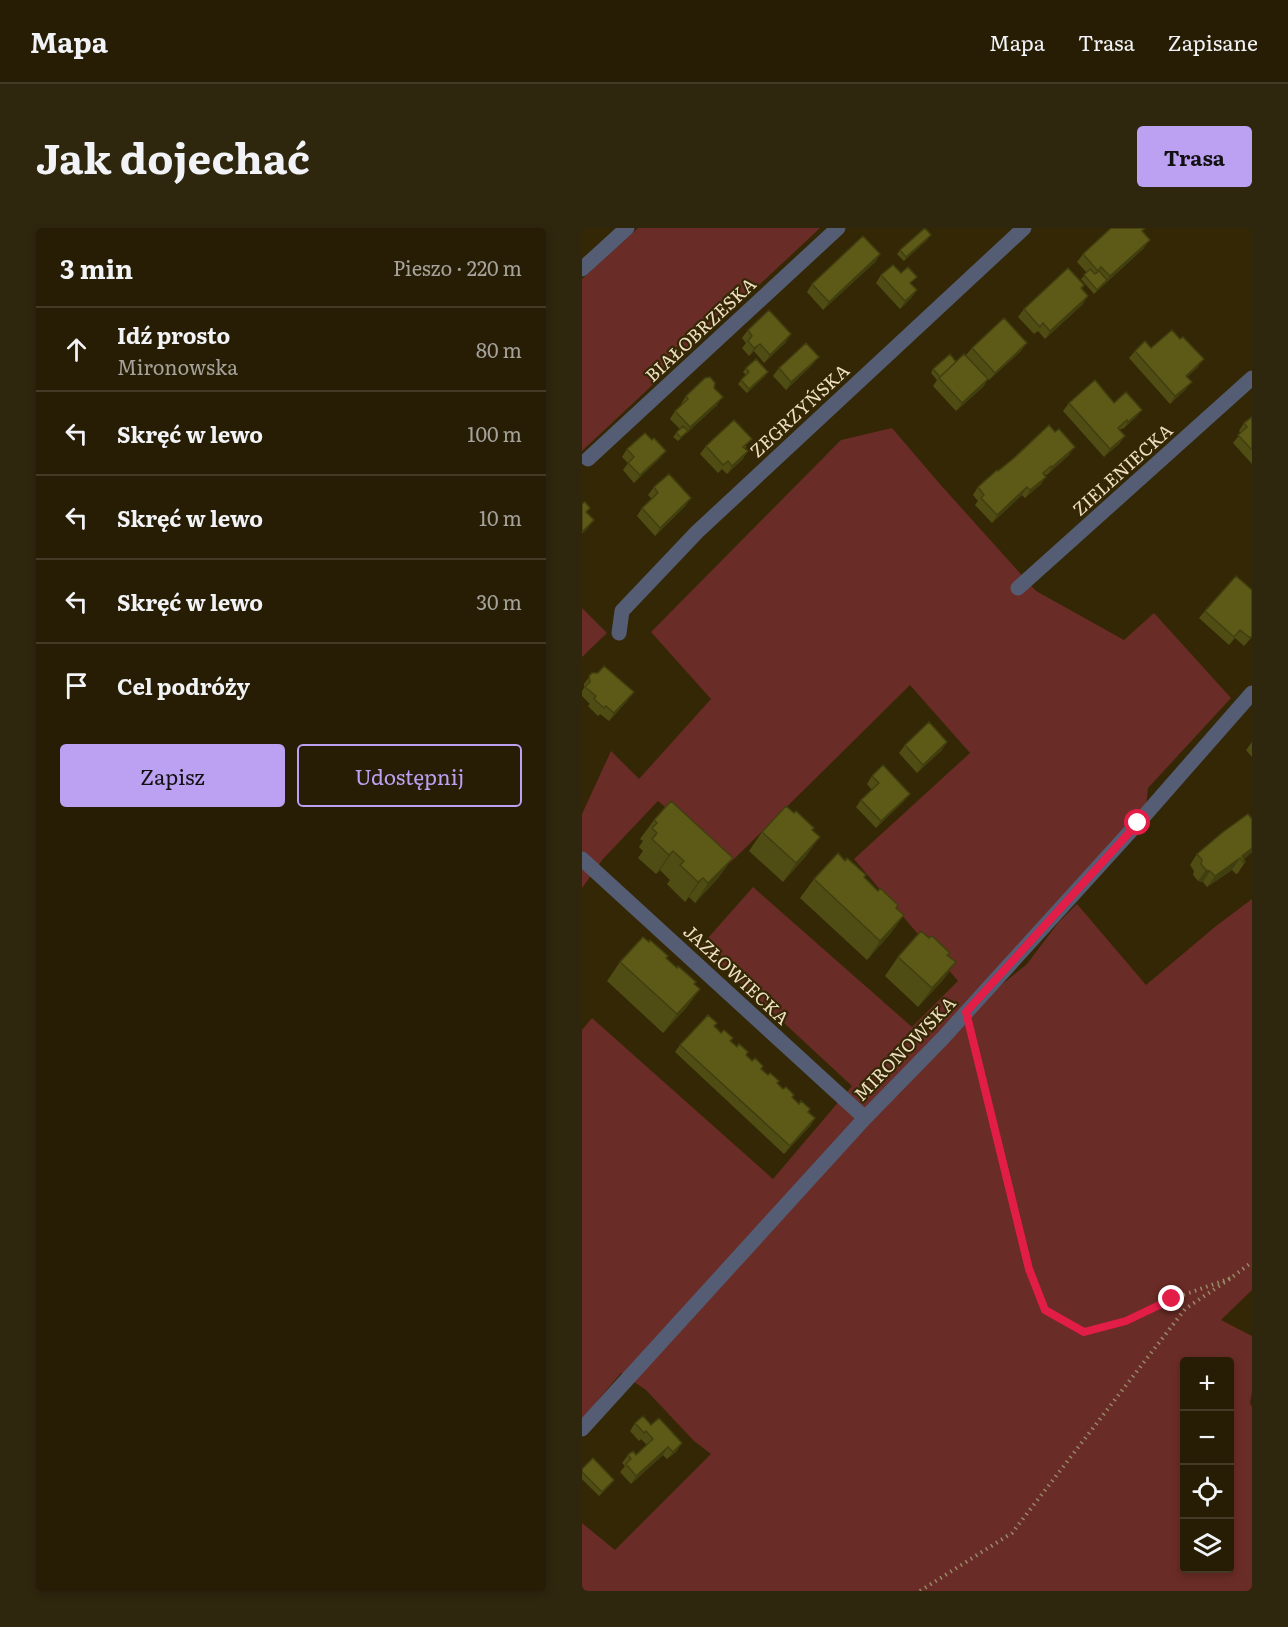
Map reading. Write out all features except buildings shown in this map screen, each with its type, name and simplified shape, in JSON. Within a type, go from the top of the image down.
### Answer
[{"type":"street","points":[[582,269],[627,228]]},
{"type":"street","name":"BIAŁOBRZESKA","points":[[588,459],[838,228]]},
{"type":"street","name":"ZEGRZYŃSKA","points":[[619,633],[622,611],[697,531],[1024,228]]},
{"type":"street","name":"ZIELENIECKA","points":[[1018,588],[1252,378]]},
{"type":"street","name":"MIRONOWSKA","points":[[582,1429],[865,1118],[966,1012],[1138,823],[1252,693]]},
{"type":"street","name":"JAZŁOWIECKA","points":[[582,859],[865,1118]]},
{"type":"path","points":[[966,1012],[1029,1269],[1045,1310],[1084,1332],[1126,1321],[1172,1299],[1231,1278]]},
{"type":"path","points":[[920,1591],[1012,1533],[1185,1309],[1252,1262]]},
{"type":"shaded area","points":[[638,228],[820,228],[582,451],[582,279]]},
{"type":"shaded area","points":[[892,428],[1036,591],[1124,640],[1154,613],[1231,698],[1148,788],[1144,824],[1000,986],[1027,964],[1058,923],[1077,904],[1146,985],[1252,899],[1252,1290],[1221,1320],[1252,1336],[1250,1403],[1252,1407],[1252,1591],[582,1591],[582,1523],[615,1550],[711,1454],[694,1441],[646,1390],[621,1373],[582,1419],[582,1030],[592,1018],[773,1179],[852,1086],[701,946],[753,887],[912,1027],[958,981],[854,859],[970,753],[910,685],[730,863],[658,801],[603,859],[582,888],[582,814],[611,751],[639,779],[711,699],[651,632],[841,440]]},
{"type":"shaded area","points":[[582,608],[607,633],[582,657]]},
{"type":"route","points":[[1138,823],[966,1012],[1029,1269],[1045,1310],[1084,1332],[1126,1321],[1172,1299]]}]
